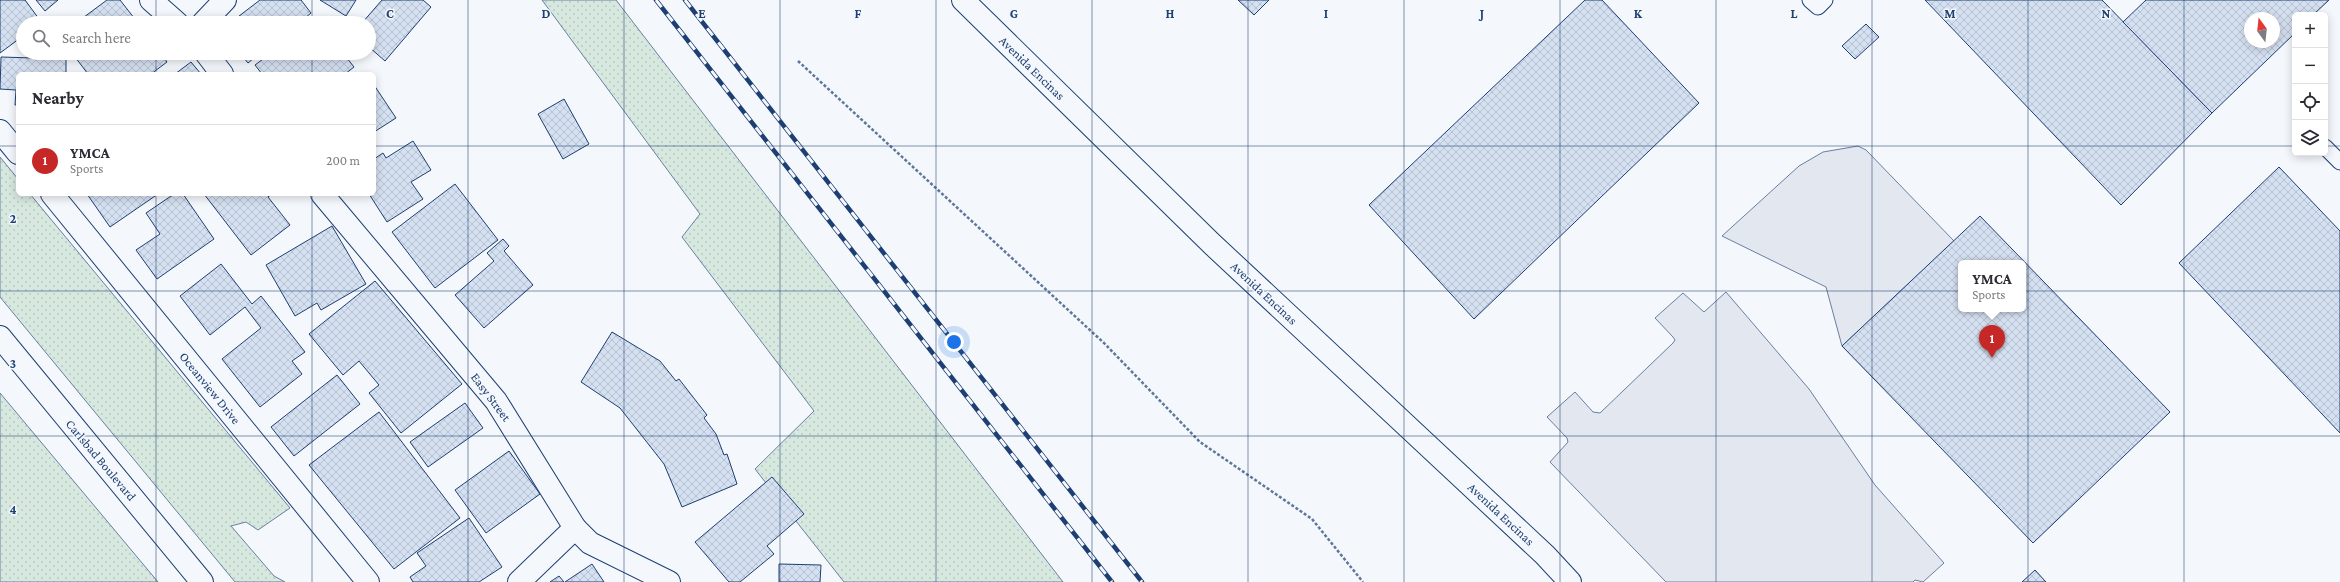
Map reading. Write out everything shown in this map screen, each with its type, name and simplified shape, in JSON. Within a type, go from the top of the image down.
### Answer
[{"type":"street","points":[[151,0],[169,16]]},
{"type":"street","points":[[210,16],[225,0]]},
{"type":"street","name":"Avenida Encinas","points":[[962,0],[1212,244],[1545,555],[1570,582]]},
{"type":"street","points":[[211,60],[220,72]]},
{"type":"street","points":[[0,131],[16,151]]},
{"type":"street","name":"Oceanview Drive","points":[[54,196],[368,582]]},
{"type":"street","name":"Easy Street","points":[[324,196],[496,400],[575,528],[590,543],[668,582]]},
{"type":"street","name":"Carlsbad Boulevard","points":[[0,337],[202,582]]},
{"type":"street","points":[[519,582],[575,528]]},
{"type":"lane","points":[[1810,0],[1818,7],[1825,0]]},
{"type":"lane","points":[[2328,150],[2340,162]]},
{"type":"path","points":[[798,61],[1104,342],[1200,442],[1312,519],[1364,582]]},
{"type":"shaded area","points":[[542,0],[616,0],[1063,582],[844,582],[755,469],[814,411],[682,237],[700,214]]},
{"type":"shaded area","points":[[1858,146],[1866,150],[1954,241],[1842,346],[1826,287],[1722,236],[1799,166],[1823,152]]},
{"type":"shaded area","points":[[0,157],[16,177],[16,196],[32,196],[290,508],[258,530],[246,522],[231,526],[274,576],[285,582],[235,582],[0,297]]},
{"type":"shaded area","points":[[1726,292],[1809,389],[1875,485],[1944,563],[1923,582],[1915,580],[1913,582],[1666,582],[1550,462],[1568,442],[1567,438],[1547,417],[1575,392],[1593,412],[1600,413],[1675,340],[1655,318],[1683,293],[1704,312]]},
{"type":"shaded area","points":[[0,393],[158,582],[0,582]]},
{"type":"building","points":[[0,0],[25,0],[37,16],[16,16],[16,41],[0,53]]},
{"type":"building","points":[[36,0],[58,0],[45,11]]},
{"type":"building","points":[[107,0],[120,0],[133,16],[85,16]]},
{"type":"building","points":[[260,0],[301,0],[311,13],[307,16],[239,16]]},
{"type":"building","points":[[320,0],[356,0],[346,16]]},
{"type":"building","points":[[382,0],[423,0],[431,7],[385,61],[376,53],[376,16],[368,16]]},
{"type":"building","points":[[1238,0],[1269,0],[1254,15]]},
{"type":"building","points":[[1585,0],[1602,0],[1699,103],[1474,319],[1369,205]]},
{"type":"building","points":[[1925,0],[2102,0],[2212,113],[2121,205]]},
{"type":"building","points":[[2146,0],[2329,0],[2316,12],[2292,12],[2292,36],[2280,47],[2280,12],[2244,12],[2244,48],[2279,48],[2212,113],[2123,22]]},
{"type":"building","points":[[1866,24],[1879,37],[1855,59],[1842,46]]},
{"type":"building","points":[[1,57],[16,57],[16,60],[66,60],[66,72],[16,72],[16,90],[0,89]]},
{"type":"building","points":[[77,60],[166,60],[167,62],[154,72],[86,72]]},
{"type":"building","points":[[262,60],[348,60],[354,67],[348,72],[260,72],[255,65]]},
{"type":"building","points":[[191,62],[199,72],[178,72]]},
{"type":"building","points":[[376,88],[396,118],[376,131]]},
{"type":"building","points":[[564,99],[589,144],[563,159],[538,114]]},
{"type":"building","points":[[413,141],[431,170],[411,182],[423,199],[387,222],[370,196],[376,196],[376,158],[383,153],[386,158]]},
{"type":"building","points":[[2279,167],[2340,231],[2340,433],[2179,263]]},
{"type":"building","points":[[455,184],[498,240],[435,288],[392,232]]},
{"type":"building","points":[[88,196],[155,196],[110,227]]},
{"type":"building","points":[[171,196],[184,196],[214,239],[157,279],[136,250],[160,234],[146,213]]},
{"type":"building","points":[[206,196],[269,196],[268,197],[290,225],[251,255]]},
{"type":"building","points":[[1980,216],[2023,260],[1958,260],[1958,312],[2026,312],[2026,263],[2170,412],[2033,543],[1842,346]]},
{"type":"building","points":[[332,226],[366,284],[321,310],[317,303],[295,316],[266,265]]},
{"type":"building","points":[[503,239],[509,246],[504,251],[533,285],[484,328],[455,295],[494,261],[487,253]]},
{"type":"building","points":[[221,264],[252,304],[261,296],[305,352],[292,361],[302,374],[260,407],[222,359],[261,328],[245,307],[210,335],[180,296]]},
{"type":"building","points":[[375,281],[462,384],[401,433],[369,393],[379,385],[359,361],[343,375],[309,334]]},
{"type":"building","points":[[612,332],[660,361],[676,381],[679,379],[707,415],[704,418],[716,434],[724,455],[727,454],[737,484],[682,507],[664,464],[620,408],[581,382]]},
{"type":"building","points":[[337,375],[360,404],[294,456],[271,427]]},
{"type":"building","points":[[465,403],[483,428],[428,467],[410,442]]},
{"type":"building","points":[[379,412],[460,518],[394,569],[309,465]]},
{"type":"building","points":[[509,451],[540,494],[486,533],[455,490]]},
{"type":"building","points":[[772,477],[804,514],[767,546],[774,554],[740,582],[729,582],[695,542]]},
{"type":"building","points":[[469,518],[502,567],[479,582],[413,582],[410,577],[426,566],[417,553]]},
{"type":"building","points":[[592,564],[604,582],[565,582]]},
{"type":"building","points":[[779,564],[821,565],[820,582],[779,582]]},
{"type":"building","points":[[2035,570],[2046,582],[2022,582]]},
{"type":"building","points":[[559,576],[564,582],[550,582]]},
{"type":"railway","points":[[656,0],[1112,582]]},
{"type":"railway","points":[[685,0],[1142,582]]},
{"type":"place","name":"YMCA","points":[[1992,358]]}]
